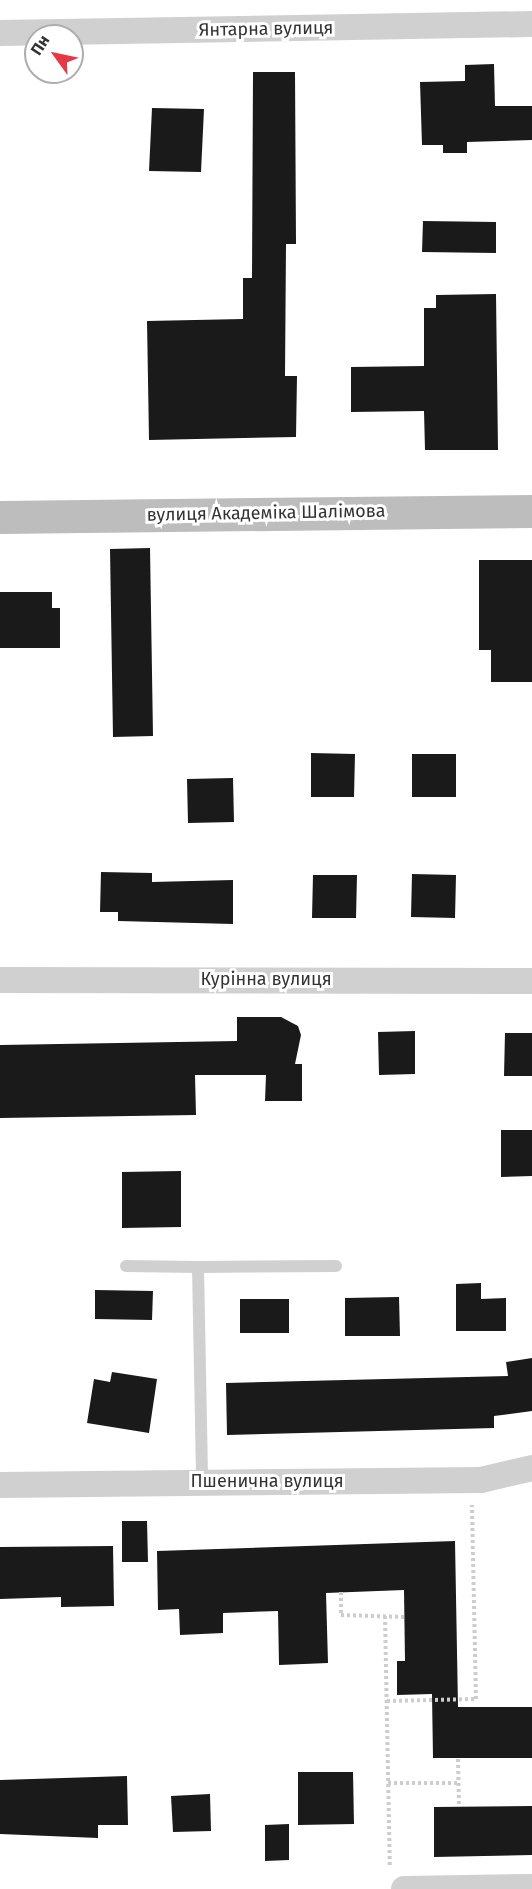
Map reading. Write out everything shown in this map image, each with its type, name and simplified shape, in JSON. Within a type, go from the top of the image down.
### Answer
[{"type":"main road","name":"вулиця Академіка Шалімова","points":[[0,517],[532,511]]},
{"type":"street","name":"Янтарна вулиця","points":[[0,33],[532,24]]},
{"type":"street","name":"Курінна вулиця","points":[[0,980],[532,981]]},
{"type":"street","name":"Пшенична вулиця","points":[[0,1485],[202,1481],[471,1480],[532,1468]]},
{"type":"street","points":[[397,1883],[428,1889],[532,1887]]},
{"type":"lane","points":[[126,1266],[336,1266]]},
{"type":"lane","points":[[198,1267],[202,1481]]},
{"type":"path","points":[[387,1701],[476,1700],[471,1480]]},
{"type":"path","points":[[341,1592],[341,1615],[405,1617]]},
{"type":"path","points":[[386,1616],[388,1783],[397,1883]]},
{"type":"path","points":[[458,1759],[459,1806]]},
{"type":"path","points":[[388,1783],[459,1783]]},
{"type":"building","points":[[494,64],[495,106],[532,106],[532,140],[467,142],[467,153],[443,153],[443,145],[422,145],[420,82],[465,81],[465,65]]},
{"type":"building","points":[[253,72],[295,72],[296,244],[286,244],[285,376],[297,376],[296,437],[149,440],[147,321],[243,319],[243,278],[252,278]]},
{"type":"building","points":[[152,108],[204,109],[201,172],[149,171]]},
{"type":"building","points":[[423,221],[496,222],[496,253],[422,252]]},
{"type":"building","points":[[496,294],[498,450],[425,450],[424,411],[351,412],[351,367],[424,366],[424,308],[436,308],[436,295]]},
{"type":"building","points":[[150,548],[153,736],[113,737],[110,549]]},
{"type":"building","points":[[479,560],[532,560],[532,682],[491,682],[491,650],[479,650]]},
{"type":"building","points":[[0,592],[52,592],[52,608],[60,608],[60,648],[0,648]]},
{"type":"building","points":[[311,753],[355,754],[354,797],[311,797]]},
{"type":"building","points":[[412,754],[456,754],[456,797],[412,797]]},
{"type":"building","points":[[233,778],[234,822],[188,823],[187,779]]},
{"type":"building","points":[[101,872],[152,873],[152,882],[233,880],[233,924],[118,921],[118,912],[100,912]]},
{"type":"building","points":[[412,874],[456,875],[455,918],[411,917]]},
{"type":"building","points":[[313,875],[357,875],[356,918],[312,918]]},
{"type":"building","points":[[237,1017],[281,1017],[298,1026],[301,1035],[295,1064],[302,1064],[302,1101],[265,1101],[266,1075],[195,1075],[196,1115],[0,1118],[0,1045],[237,1041]]},
{"type":"building","points":[[415,1031],[415,1074],[379,1075],[378,1032]]},
{"type":"building","points":[[505,1033],[532,1033],[532,1076],[504,1076]]},
{"type":"building","points":[[501,1130],[532,1130],[532,1176],[501,1177]]},
{"type":"building","points":[[181,1171],[181,1227],[122,1228],[122,1172]]},
{"type":"building","points":[[481,1283],[481,1299],[506,1298],[506,1331],[456,1331],[456,1284]]},
{"type":"building","points":[[95,1290],[153,1291],[152,1320],[95,1319]]},
{"type":"building","points":[[399,1297],[400,1336],[345,1336],[345,1298]]},
{"type":"building","points":[[240,1299],[289,1299],[289,1333],[240,1333]]},
{"type":"building","points":[[532,1358],[532,1411],[494,1416],[494,1428],[227,1435],[226,1383],[508,1376],[506,1362]]},
{"type":"building","points":[[112,1372],[157,1379],[149,1433],[87,1423],[94,1379],[110,1382]]},
{"type":"building","points":[[122,1521],[147,1521],[148,1562],[122,1562]]},
{"type":"building","points":[[455,1541],[458,1707],[532,1707],[532,1758],[433,1758],[432,1694],[397,1695],[397,1661],[405,1661],[404,1590],[326,1593],[328,1663],[279,1665],[278,1611],[223,1613],[223,1633],[180,1635],[179,1609],[158,1610],[157,1551]]},
{"type":"building","points":[[113,1546],[114,1606],[61,1607],[61,1597],[0,1599],[0,1547]]},
{"type":"building","points":[[298,1772],[353,1772],[354,1824],[298,1825]]},
{"type":"building","points":[[127,1776],[128,1825],[98,1825],[98,1838],[0,1834],[0,1780]]},
{"type":"building","points":[[210,1794],[211,1831],[173,1832],[171,1796]]},
{"type":"building","points":[[532,1806],[532,1855],[434,1857],[434,1807]]},
{"type":"building","points":[[289,1824],[289,1860],[265,1861],[265,1825]]}]
